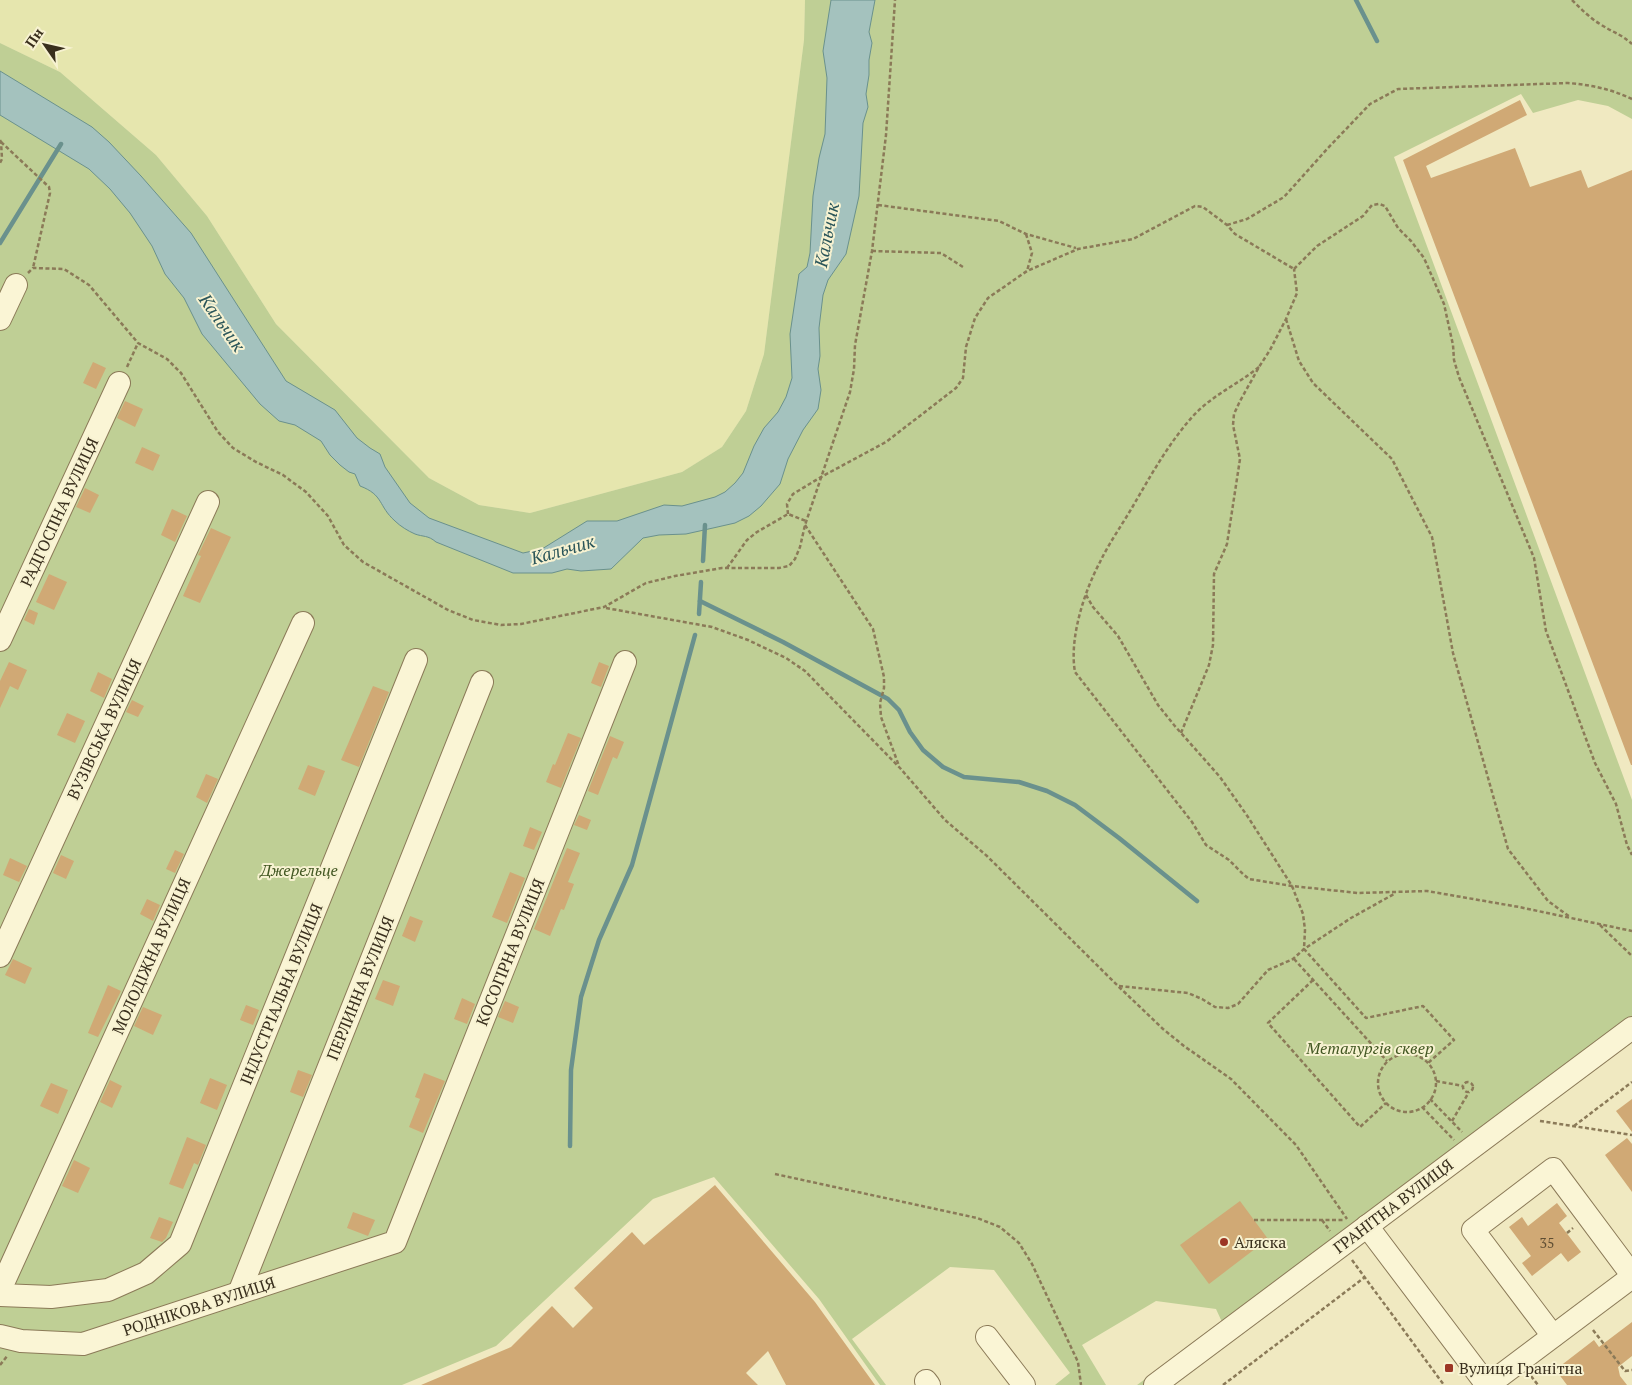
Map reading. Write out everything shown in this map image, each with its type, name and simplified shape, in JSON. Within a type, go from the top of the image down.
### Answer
[{"type":"street","points":[[0,319],[16,285]]},
{"type":"street","name":"РАДГОСПНА ВУЛИЦЯ","points":[[0,640],[119,384]]},
{"type":"street","name":"ВУЗІВСЬКА ВУЛИЦЯ","points":[[0,956],[208,502]]},
{"type":"street","name":"МОЛОДІЖНА ВУЛИЦЯ","points":[[0,1290],[303,623]]},
{"type":"street","name":"ІНДУСТРІАЛЬНА ВУЛИЦЯ","points":[[0,1295],[51,1297],[108,1290],[146,1273],[180,1244],[416,660]]},
{"type":"street","name":"КОСОГІРНА ВУЛИЦЯ","points":[[395,1242],[625,662]]},
{"type":"street","name":"ПЕРЛИННА ВУЛИЦЯ","points":[[239,1293],[482,682]]},
{"type":"street","name":"ГРАНІТНА ВУЛИЦЯ","points":[[1155,1385],[1632,1028]]},
{"type":"street","points":[[1367,1226],[1487,1385],[1553,1336],[1632,1276],[1553,1170],[1473,1230],[1553,1336]]},
{"type":"street","name":"РОДНІКОВА ВУЛИЦЯ","points":[[0,1336],[21,1341],[83,1344],[395,1242]]},
{"type":"street","points":[[987,1337],[1024,1385]]},
{"type":"path","points":[[33,268],[64,269],[89,285],[138,343],[167,359],[181,373],[218,432],[233,448],[283,475],[306,492],[328,516],[344,545],[363,562],[448,610],[473,620],[501,625],[521,624],[604,607],[646,584],[675,576],[727,568],[779,568],[789,566],[795,559],[800,547],[806,521],[850,392],[854,369],[855,345],[872,251],[878,205],[886,134],[895,0]]},
{"type":"path","points":[[1572,0],[1601,25],[1620,33],[1632,44]]},
{"type":"path","points":[[1227,225],[1247,219],[1284,197],[1370,104],[1398,90],[1568,83],[1594,85],[1619,92],[1632,99]]},
{"type":"path","points":[[0,163],[2,159],[1,141]]},
{"type":"path","points":[[1,141],[46,183],[50,193],[33,268],[16,285]]},
{"type":"path","points":[[1294,269],[1317,246],[1363,216],[1372,205],[1379,204],[1385,206],[1398,228],[1424,258],[1444,304],[1458,377],[1534,558],[1546,630],[1596,763],[1616,804],[1627,845],[1632,855]]},
{"type":"path","points":[[878,205],[999,221],[1026,234],[1078,249]]},
{"type":"path","points":[[788,514],[787,504],[793,494],[886,442],[956,388],[963,378],[966,347],[975,318],[988,298],[1027,271],[1078,249],[1133,239],[1195,206],[1203,207],[1227,225],[1234,234],[1294,269]]},
{"type":"path","points":[[1026,234],[1032,253],[1027,271]]},
{"type":"path","points":[[872,251],[941,253],[963,267]]},
{"type":"path","points":[[1181,734],[1209,665],[1213,645],[1214,574],[1227,544],[1240,459],[1233,426],[1234,414],[1270,350],[1297,293],[1294,269]]},
{"type":"path","points":[[1286,319],[1299,360],[1313,383],[1392,459],[1432,537],[1453,652],[1508,849],[1548,901],[1573,918]]},
{"type":"path","points":[[119,384],[138,343]]},
{"type":"path","points":[[1259,367],[1247,377],[1215,395],[1194,415],[1170,447],[1145,486],[1100,563],[1086,595],[1076,632],[1072,659],[1075,672],[1192,822],[1206,845],[1229,860],[1249,879],[1358,893],[1427,891],[1519,907],[1632,931]]},
{"type":"path","points":[[788,514],[806,521]]},
{"type":"path","points":[[727,568],[756,532],[788,514]]},
{"type":"path","points":[[805,525],[873,629],[884,677],[884,688],[880,703],[881,717],[900,768]]},
{"type":"path","points":[[1086,595],[1093,607],[1118,636],[1158,705],[1220,777],[1292,886],[1303,914],[1305,930],[1304,950],[1366,1018],[1424,1006],[1454,1040],[1428,1063]]},
{"type":"path","points":[[604,607],[712,627],[748,640],[786,658],[804,671],[900,768],[945,820],[987,856],[1163,1029],[1231,1079],[1296,1144],[1348,1220],[1254,1220]]},
{"type":"path","points":[[1118,986],[1188,993],[1215,1007],[1228,1008],[1238,1004],[1268,970],[1294,959],[1304,950],[1352,918],[1395,893]]},
{"type":"path","points":[[1599,924],[1632,956]]},
{"type":"path","points":[[1294,959],[1387,1061]]},
{"type":"path","points":[[1313,980],[1268,1023],[1360,1127],[1386,1103]]},
{"type":"path","points":[[1400,1054],[1410,1054],[1420,1057],[1428,1063],[1434,1072],[1436,1081],[1430,1099],[1422,1107],[1413,1111],[1403,1111],[1394,1109],[1386,1103],[1380,1093],[1378,1082],[1380,1071],[1387,1061],[1400,1054]]},
{"type":"path","points":[[1436,1081],[1463,1086],[1463,1089],[1469,1092]]},
{"type":"path","points":[[1451,1121],[1469,1092],[1472,1091],[1473,1085],[1468,1081],[1463,1086]]},
{"type":"path","points":[[1574,1126],[1632,1082]]},
{"type":"path","points":[[1430,1099],[1451,1121],[1470,1149]]},
{"type":"path","points":[[1422,1107],[1470,1149]]},
{"type":"path","points":[[1514,1116],[1632,1135]]},
{"type":"path","points":[[775,1174],[977,1218],[1000,1227],[1019,1243],[1032,1264],[1078,1362],[1081,1385]]},
{"type":"path","points":[[1322,1220],[1331,1232]]},
{"type":"path","points":[[1348,1255],[1444,1385]]},
{"type":"path","points":[[1223,1385],[1364,1277]]},
{"type":"path","points":[[1582,1314],[1624,1371],[1632,1370]]},
{"type":"green space","points":[[0,0],[805,0],[804,40],[764,354],[746,411],[722,447],[682,472],[530,513],[479,505],[429,478],[276,324],[207,216],[156,155],[60,72],[0,43]]},
{"type":"green space","points":[[805,0],[1632,0],[1632,119],[1608,106],[1578,100],[1533,113],[1521,94],[1394,157],[1632,800],[1632,1029],[1155,1385],[1137,1385],[1222,1322],[1216,1309],[1156,1301],[1082,1345],[1106,1385],[1055,1385],[1070,1373],[994,1270],[950,1267],[852,1339],[886,1385],[880,1385],[819,1299],[714,1177],[653,1199],[496,1346],[402,1385],[0,1385],[0,43],[60,72],[156,155],[207,216],[276,324],[429,478],[479,505],[530,513],[682,472],[722,447],[746,411],[764,354],[804,40]]},
{"type":"water","name":"Кальчик","points":[[831,0],[875,0],[869,32],[872,43],[866,94],[868,107],[863,123],[859,196],[846,254],[828,280],[823,295],[819,328],[820,356],[818,369],[821,390],[818,409],[803,430],[788,459],[780,484],[761,506],[749,516],[735,523],[686,534],[659,535],[643,538],[611,569],[581,571],[567,569],[552,573],[513,573],[428,537],[415,534],[399,525],[373,493],[360,486],[355,474],[349,472],[330,455],[321,441],[295,425],[279,421],[260,404],[202,334],[184,298],[165,274],[152,246],[130,213],[110,189],[89,169],[0,115],[0,71],[92,127],[141,176],[191,233],[286,381],[335,410],[357,438],[380,454],[385,467],[410,503],[429,518],[523,553],[542,549],[587,521],[617,521],[664,505],[682,506],[715,497],[725,492],[743,473],[764,428],[778,412],[786,397],[792,378],[790,334],[799,274],[807,267],[810,253],[813,196],[825,134],[827,78],[823,51]]},
{"type":"building","points":[[1520,100],[1527,115],[1426,166],[1431,178],[1515,148],[1530,187],[1581,170],[1588,188],[1632,170],[1632,765],[1403,160]]},
{"type":"building","points":[[93,362],[106,368],[96,389],[83,383]]},
{"type":"building","points":[[125,401],[143,409],[135,427],[117,418]]},
{"type":"building","points":[[142,447],[160,455],[153,471],[135,463]]},
{"type":"building","points":[[85,488],[99,495],[90,513],[76,507]]},
{"type":"building","points":[[172,509],[187,516],[175,542],[161,535]]},
{"type":"building","points":[[211,528],[231,537],[200,603],[183,596],[201,556],[198,555]]},
{"type":"building","points":[[49,574],[67,582],[54,610],[36,602]]},
{"type":"building","points":[[29,609],[38,613],[34,625],[24,620]]},
{"type":"building","points":[[9,662],[27,670],[18,690],[10,686],[0,708],[0,681]]},
{"type":"building","points":[[599,662],[609,666],[601,687],[591,683]]},
{"type":"building","points":[[98,672],[112,679],[104,698],[90,691]]},
{"type":"building","points":[[373,686],[389,692],[359,767],[341,760]]},
{"type":"building","points":[[132,700],[144,706],[138,717],[126,712]]},
{"type":"building","points":[[67,713],[85,721],[75,743],[57,735]]},
{"type":"building","points":[[568,733],[581,738],[561,788],[546,782]]},
{"type":"building","points":[[610,736],[624,742],[617,759],[613,757],[598,795],[588,791]]},
{"type":"building","points":[[308,765],[325,771],[315,796],[298,789]]},
{"type":"building","points":[[206,774],[218,779],[207,803],[196,797]]},
{"type":"building","points":[[579,815],[591,820],[587,830],[574,825]]},
{"type":"building","points":[[530,827],[542,832],[534,850],[523,846]]},
{"type":"building","points":[[567,848],[580,853],[568,882],[574,884],[564,910],[561,909],[550,936],[534,929]]},
{"type":"building","points":[[175,850],[184,854],[175,873],[166,869]]},
{"type":"building","points":[[61,855],[74,861],[66,879],[53,873]]},
{"type":"building","points":[[10,858],[27,866],[19,882],[3,875]]},
{"type":"building","points":[[510,872],[525,878],[507,923],[492,917]]},
{"type":"building","points":[[147,899],[160,905],[153,921],[140,914]]},
{"type":"building","points":[[410,916],[423,921],[415,942],[402,936]]},
{"type":"building","points":[[13,959],[32,968],[25,984],[5,975]]},
{"type":"building","points":[[383,980],[400,986],[393,1006],[375,999]]},
{"type":"building","points":[[108,985],[121,991],[98,1037],[88,1033]]},
{"type":"building","points":[[462,998],[475,1004],[467,1024],[454,1019]]},
{"type":"building","points":[[505,1001],[519,1007],[513,1023],[498,1017]]},
{"type":"building","points":[[246,1005],[259,1010],[253,1025],[240,1020]]},
{"type":"building","points":[[143,1007],[162,1015],[153,1035],[134,1026]]},
{"type":"building","points":[[298,1070],[312,1075],[303,1097],[290,1092]]},
{"type":"building","points":[[424,1073],[445,1081],[423,1133],[409,1127],[420,1099],[415,1097]]},
{"type":"building","points":[[210,1078],[227,1085],[217,1110],[200,1103]]},
{"type":"building","points":[[110,1080],[122,1086],[112,1108],[100,1102]]},
{"type":"building","points":[[51,1083],[68,1090],[58,1114],[40,1106]]},
{"type":"building","points":[[1632,1099],[1632,1132],[1616,1111]]},
{"type":"building","points":[[187,1137],[206,1145],[198,1165],[194,1163],[183,1189],[169,1184]]},
{"type":"building","points":[[1627,1138],[1632,1144],[1632,1192],[1605,1155]]},
{"type":"building","points":[[74,1160],[90,1168],[78,1193],[62,1186]]},
{"type":"building","points":[[715,1185],[815,1302],[875,1385],[786,1385],[768,1351],[746,1373],[758,1385],[421,1385],[511,1347],[552,1306],[573,1328],[593,1308],[574,1288],[632,1232],[644,1245]]},
{"type":"building","points":[[1240,1201],[1268,1239],[1209,1284],[1180,1245]]},
{"type":"building","points":[[1557,1203],[1567,1216],[1559,1223],[1581,1252],[1568,1262],[1561,1253],[1532,1276],[1522,1263],[1531,1256],[1509,1227],[1522,1217],[1528,1226]]},
{"type":"building","points":[[353,1212],[375,1220],[368,1236],[347,1228]]},
{"type":"building","points":[[159,1217],[173,1222],[166,1238],[162,1242],[150,1238]]},
{"type":"building","points":[[1632,1322],[1632,1356],[1618,1367],[1620,1376],[1627,1385],[1567,1385],[1558,1373],[1559,1367],[1594,1340],[1599,1347]]},
{"type":"waterway","points":[[1356,0],[1377,41]]},
{"type":"waterway","points":[[0,243],[61,144]]},
{"type":"waterway","points":[[703,561],[705,525]]},
{"type":"waterway","points":[[699,614],[701,582]]},
{"type":"waterway","points":[[700,601],[783,642],[888,699],[899,710],[910,732],[923,750],[943,767],[964,777],[1019,782],[1047,791],[1075,805],[1197,901]]},
{"type":"waterway","points":[[570,1146],[571,1070],[581,997],[599,940],[632,865],[695,635]]},
{"type":"place","name":"Аляска","points":[[1224,1242]]},
{"type":"place","name":"Вулиця Гранітна","points":[[1449,1368]]},
{"type":"park label","name":"Джерельце","points":[[299,870]]},
{"type":"park label","name":"Металургів сквер","points":[[1370,1048]]}]
